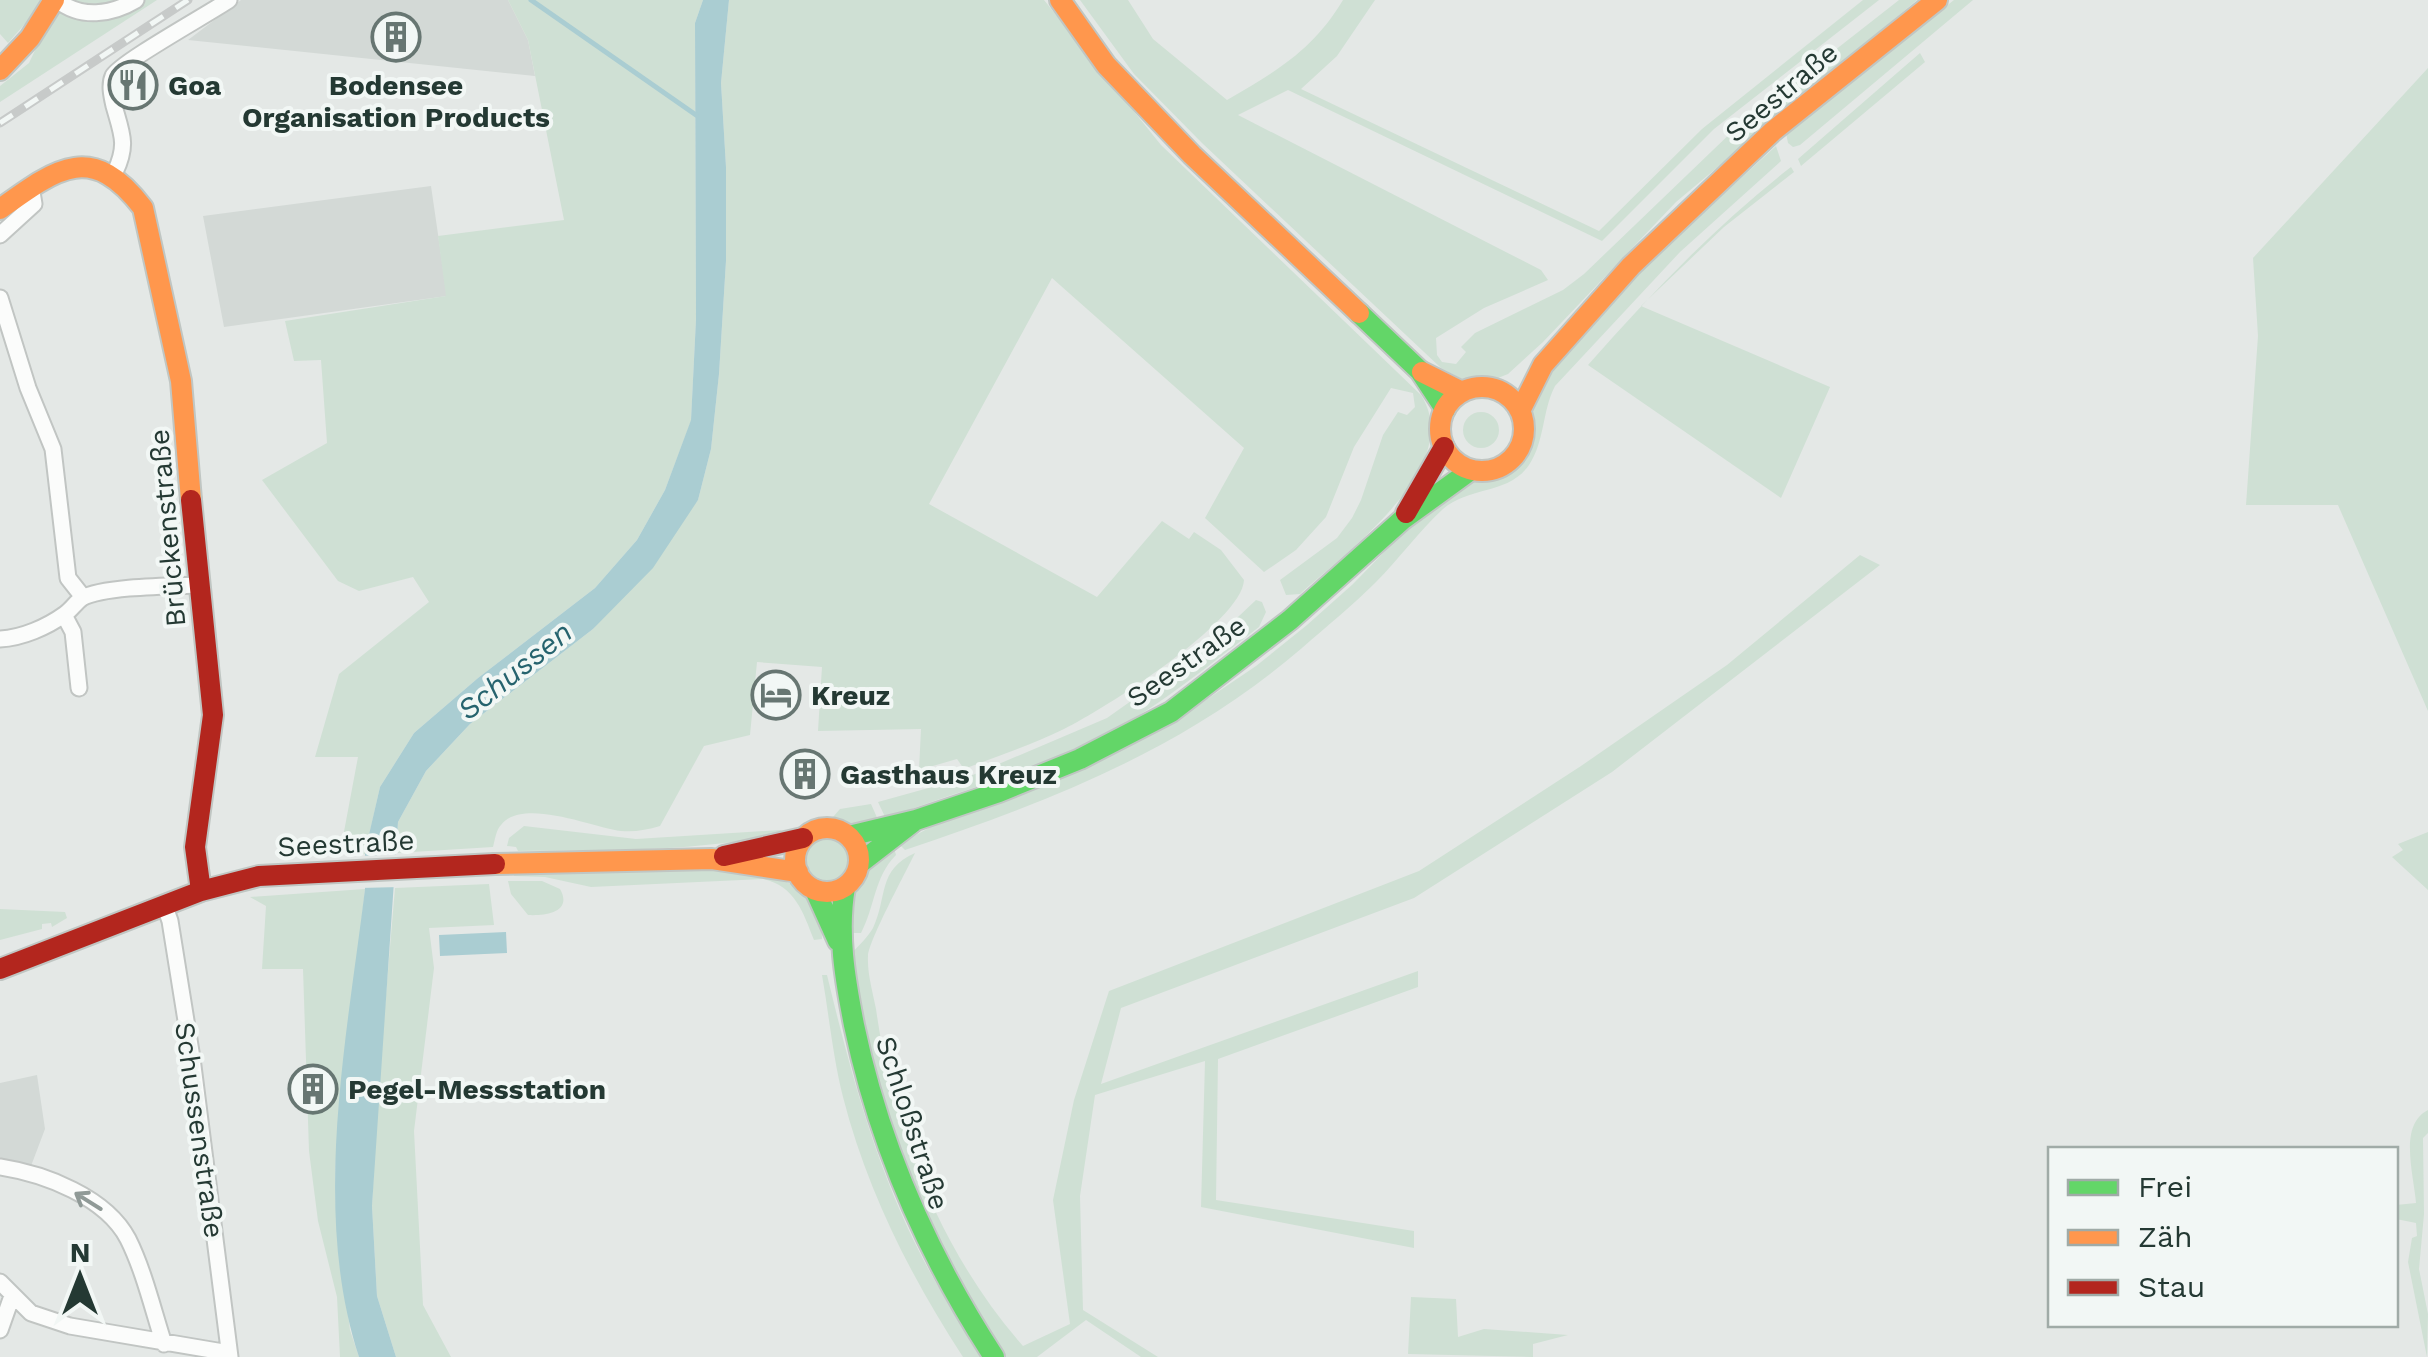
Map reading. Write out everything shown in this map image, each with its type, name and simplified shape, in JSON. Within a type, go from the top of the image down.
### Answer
[{"type":"main road","points":[[0,70],[30,38],[55,0]]},
{"type":"main road","points":[[1060,0],[1106,65],[1192,155],[1420,371],[1445,409],[1462,392],[1420,371]]},
{"type":"main road","name":"Seestraße","points":[[849,836],[916,820],[1080,759],[1171,712],[1290,620],[1402,520],[1471,470],[1494,470],[1514,458],[1524,436],[1520,411],[1544,365],[1631,266],[1773,132],[1937,0]]},
{"type":"main road","points":[[0,209],[55,172],[82,167],[115,172]]},
{"type":"main road","name":"Brückenstraße","points":[[115,172],[143,208],[181,381],[213,715],[194,847],[201,891]]},
{"type":"main road","name":"Seestraße","points":[[1462,392],[1485,387],[1496,390],[1544,365]]},
{"type":"main road","points":[[1496,390],[1520,411]]},
{"type":"main road","name":"Seestraße","points":[[1402,520],[1444,447],[1440,435],[1445,409]]},
{"type":"main road","points":[[1444,447],[1450,458],[1471,470]]},
{"type":"main road","name":"Seestraße","points":[[860,863],[916,820]]},
{"type":"main road","points":[[824,828],[841,830],[849,836],[856,844],[860,863],[858,872],[844,888],[835,892],[815,890],[806,884],[798,872],[795,856],[803,838],[824,828]]},
{"type":"main road","name":"Seestraße","points":[[712,859],[803,838]]},
{"type":"main road","name":"Seestraße","points":[[0,969],[164,904],[250,877],[432,866],[712,859],[798,872]]},
{"type":"main road","name":"Schloßstraße","points":[[844,888],[841,947],[858,1047],[894,1172],[918,1230],[966,1317],[994,1357]]},
{"type":"main road","name":"Schloßstraße","points":[[815,890],[841,947]]},
{"type":"street","points":[[55,0],[66,8],[90,14],[125,7],[136,0]]},
{"type":"street","points":[[115,172],[124,152],[112,76],[123,63],[229,0]]},
{"type":"street","points":[[0,235],[34,204],[31,186]]},
{"type":"street","points":[[0,298],[28,388],[54,448],[68,578],[83,597]]},
{"type":"street","points":[[0,639],[24,634],[64,614],[83,597],[198,585]]},
{"type":"street","points":[[64,614],[73,632],[80,688]]},
{"type":"street","name":"Schussenstraße","points":[[164,904],[192,1058],[230,1355]]},
{"type":"street","points":[[0,1167],[67,1188],[97,1204],[112,1218],[127,1238],[164,1344]]},
{"type":"street","points":[[0,1282],[31,1312],[70,1326],[230,1355]]},
{"type":"street","points":[[0,1330],[12,1296]]},
{"type":"shaded area","name":"Bodensee Organisation Products","points":[[241,0],[508,0],[528,40],[535,76],[188,40]]},
{"type":"shaded area","points":[[431,186],[447,296],[224,327],[203,216]]},
{"type":"shaded area","points":[[37,1075],[45,1129],[31,1166],[0,1159],[0,1083]]},
{"type":"green space","points":[[0,0],[46,0],[8,43],[0,34]]},
{"type":"green space","points":[[59,0],[157,0],[0,102],[0,86],[29,63]]},
{"type":"green space","points":[[508,0],[703,0],[695,23],[696,319],[691,421],[665,490],[637,540],[595,588],[414,733],[380,787],[365,854],[340,853],[358,757],[315,757],[339,674],[429,602],[413,577],[359,591],[338,581],[262,480],[327,443],[321,360],[294,361],[285,321],[446,296],[438,236],[564,220],[528,40]]},
{"type":"green space","points":[[729,0],[1044,0],[1161,145],[1421,395],[1431,422],[1428,450],[1415,478],[1370,531],[1300,594],[1286,595],[1280,580],[1337,538],[1352,518],[1383,435],[1398,412],[1407,415],[1415,407],[1413,393],[1391,388],[1354,447],[1326,517],[1296,550],[1264,572],[1205,518],[1244,448],[1052,278],[929,504],[1097,597],[1162,521],[1189,539],[1194,532],[1221,550],[1244,580],[1237,598],[1196,641],[1138,685],[1083,719],[964,769],[957,759],[919,770],[921,729],[818,731],[822,667],[757,662],[750,735],[704,746],[660,826],[621,831],[558,816],[525,814],[511,817],[501,825],[493,847],[396,853],[398,822],[426,771],[470,724],[593,629],[698,500],[711,449],[719,374],[726,261],[721,83]]},
{"type":"green space","points":[[1080,0],[1128,0],[1153,39],[1227,100],[1306,46],[1343,0],[1375,0],[1337,56],[1301,89],[1599,231],[1702,129],[1863,0],[1879,0],[1714,129],[1602,241],[1288,90],[1238,115],[1541,270],[1548,280],[1484,308],[1436,338],[1437,355],[1442,362],[1456,364],[1466,352],[1461,347],[1475,333],[1563,290],[1738,126],[1899,0],[1917,0],[1676,202],[1508,374],[1462,379],[1441,368],[1202,143],[1134,74]]},
{"type":"green space","points":[[1954,0],[1973,0],[1800,145],[1793,147],[1788,143],[1786,133]]},
{"type":"green space","points":[[1920,53],[1925,62],[1801,166],[1798,159]]},
{"type":"green space","points":[[2428,68],[2428,711],[2338,505],[2246,505],[2258,336],[2253,258]]},
{"type":"green space","points":[[1776,146],[1781,161],[1680,252],[1555,386],[1538,446],[1520,475],[1443,509],[1384,573],[1302,648],[1257,684],[1163,744],[1012,812],[905,850],[899,844],[940,822],[1136,742],[1197,706],[1307,625],[1428,507],[1471,479],[1493,478],[1517,464],[1529,438],[1529,414],[1547,376],[1636,274]]},
{"type":"green space","points":[[1791,167],[1794,172],[1724,227],[1648,300],[1710,236]]},
{"type":"green space","points":[[1641,306],[1830,387],[1781,498],[1588,365]]},
{"type":"green space","points":[[1481,412],[1494,417],[1499,430],[1494,443],[1481,448],[1468,443],[1463,430],[1468,417]]},
{"type":"green space","points":[[1860,555],[1880,565],[1612,772],[1414,898],[1121,1008],[1101,1084],[1418,971],[1418,987],[1218,1059],[1216,1200],[1414,1231],[1414,1248],[1201,1207],[1205,1061],[1095,1095],[1080,1196],[1083,1310],[1158,1357],[1141,1357],[1086,1320],[1037,1357],[1005,1357],[924,1225],[865,1032],[852,953],[873,928],[885,885],[895,867],[915,853],[874,936],[868,963],[895,1100],[908,1144],[945,1230],[994,1310],[1023,1346],[1070,1324],[1053,1200],[1074,1100],[1109,991],[1419,871],[1727,665]]},
{"type":"green space","points":[[1256,600],[1262,602],[1266,612],[1259,627],[1124,725],[1051,761],[886,819],[878,802],[968,777],[1107,718],[1203,650]]},
{"type":"green space","points":[[871,804],[879,822],[852,824],[833,817],[840,809]]},
{"type":"green space","points":[[524,826],[636,839],[780,830],[786,833],[652,849],[518,851],[507,846],[509,838]]},
{"type":"green space","points":[[2428,832],[2428,890],[2392,857],[2403,850],[2398,844]]},
{"type":"green space","points":[[828,835],[845,842],[852,859],[845,876],[828,883],[811,876],[804,859],[811,842]]},
{"type":"green space","points":[[894,848],[896,855],[879,882],[866,923],[861,933],[852,933],[854,894],[865,875]]},
{"type":"green space","points":[[709,869],[762,874],[786,882],[805,894],[818,913],[822,939],[814,940],[790,894],[763,879],[591,887],[545,877],[514,876],[514,872]]},
{"type":"green space","points":[[508,881],[542,881],[560,889],[563,903],[556,911],[528,915],[511,894]]},
{"type":"green space","points":[[489,884],[494,925],[429,928],[434,968],[414,1131],[423,1305],[451,1357],[396,1357],[377,1296],[372,1206],[395,888]]},
{"type":"green space","points":[[365,889],[335,1168],[336,1215],[350,1330],[359,1357],[340,1357],[337,1297],[318,1221],[309,1151],[303,969],[262,969],[266,906],[250,897]]},
{"type":"green space","points":[[0,909],[65,912],[67,918],[52,927],[51,923],[42,924],[42,929],[0,940]]},
{"type":"green space","points":[[822,975],[827,975],[855,1081],[889,1185],[926,1265],[982,1357],[963,1357],[926,1296],[878,1199],[843,1097]]},
{"type":"green space","points":[[2428,1110],[2428,1133],[2423,1138],[2424,1214],[2419,1269],[2428,1314],[2427,1357],[2408,1262],[2412,1238],[2417,1236],[2416,1223],[2398,1219],[2398,1205],[2416,1203],[2410,1139],[2419,1117]]},
{"type":"green space","points":[[1411,1297],[1456,1299],[1458,1337],[1484,1329],[1568,1335],[1533,1344],[1533,1357],[1408,1354]]},
{"type":"water","name":"Schussen","points":[[703,0],[729,0],[721,83],[726,261],[711,449],[698,500],[653,568],[593,629],[470,724],[426,771],[398,822],[372,1206],[377,1296],[396,1357],[359,1357],[345,1301],[337,1243],[337,1124],[365,889],[365,852],[380,787],[414,733],[595,588],[637,540],[665,490],[691,420],[696,319],[695,23]]},
{"type":"water","points":[[506,932],[507,953],[440,956],[439,935]]},
{"type":"pier","points":[[401,854],[400,887],[360,888],[360,856]]},
{"type":"waterway","points":[[531,0],[696,115]]},
{"type":"railway","points":[[0,123],[188,0]]},
{"type":"traffic: fast","points":[[1359,313],[1420,371],[1445,409]]},
{"type":"traffic: fast","points":[[849,836],[916,820],[999,792],[1080,759],[1171,712],[1290,620],[1402,520],[1471,470]]},
{"type":"traffic: fast","points":[[860,863],[913,822]]},
{"type":"traffic: fast","points":[[845,887],[845,973],[877,1113],[927,1238],[994,1357]]},
{"type":"traffic: fast","points":[[815,890],[838,941]]},
{"type":"traffic: slow","points":[[0,70],[30,38],[54,0]]},
{"type":"traffic: slow","points":[[1060,0],[1106,65],[1192,155],[1359,313]]},
{"type":"traffic: slow","points":[[1520,411],[1543,365],[1631,266],[1773,131],[1937,0]]},
{"type":"traffic: slow","points":[[0,209],[39,182],[74,168],[107,174],[143,208],[181,381],[191,500]]},
{"type":"traffic: slow","points":[[1422,372],[1462,392]]},
{"type":"traffic: slow","points":[[1482,387],[1498,390],[1512,399],[1521,413],[1524,429],[1521,445],[1512,459],[1498,468],[1482,471],[1466,468],[1452,459],[1443,445],[1440,429],[1443,413],[1452,399],[1466,390],[1482,387]]},
{"type":"traffic: slow","points":[[827,828],[850,837],[859,860],[850,883],[827,892],[804,883],[795,860],[804,837],[827,828]]},
{"type":"traffic: slow","points":[[495,864],[712,859],[798,872]]},
{"type":"traffic: jam","points":[[1406,513],[1444,447]]},
{"type":"traffic: jam","points":[[191,500],[213,715],[195,847],[201,891]]},
{"type":"traffic: jam","points":[[724,856],[803,838]]},
{"type":"traffic: jam","points":[[0,969],[201,891],[259,876],[495,864]]},
{"type":"place","name":"Bodensee Organisation Products","points":[[396,37]]},
{"type":"place","name":"Goa","points":[[133,85]]},
{"type":"place","name":"Kreuz","points":[[776,695]]},
{"type":"place","name":"Gasthaus Kreuz","points":[[805,774]]},
{"type":"place","name":"Pegel-Messstation","points":[[313,1089]]}]
